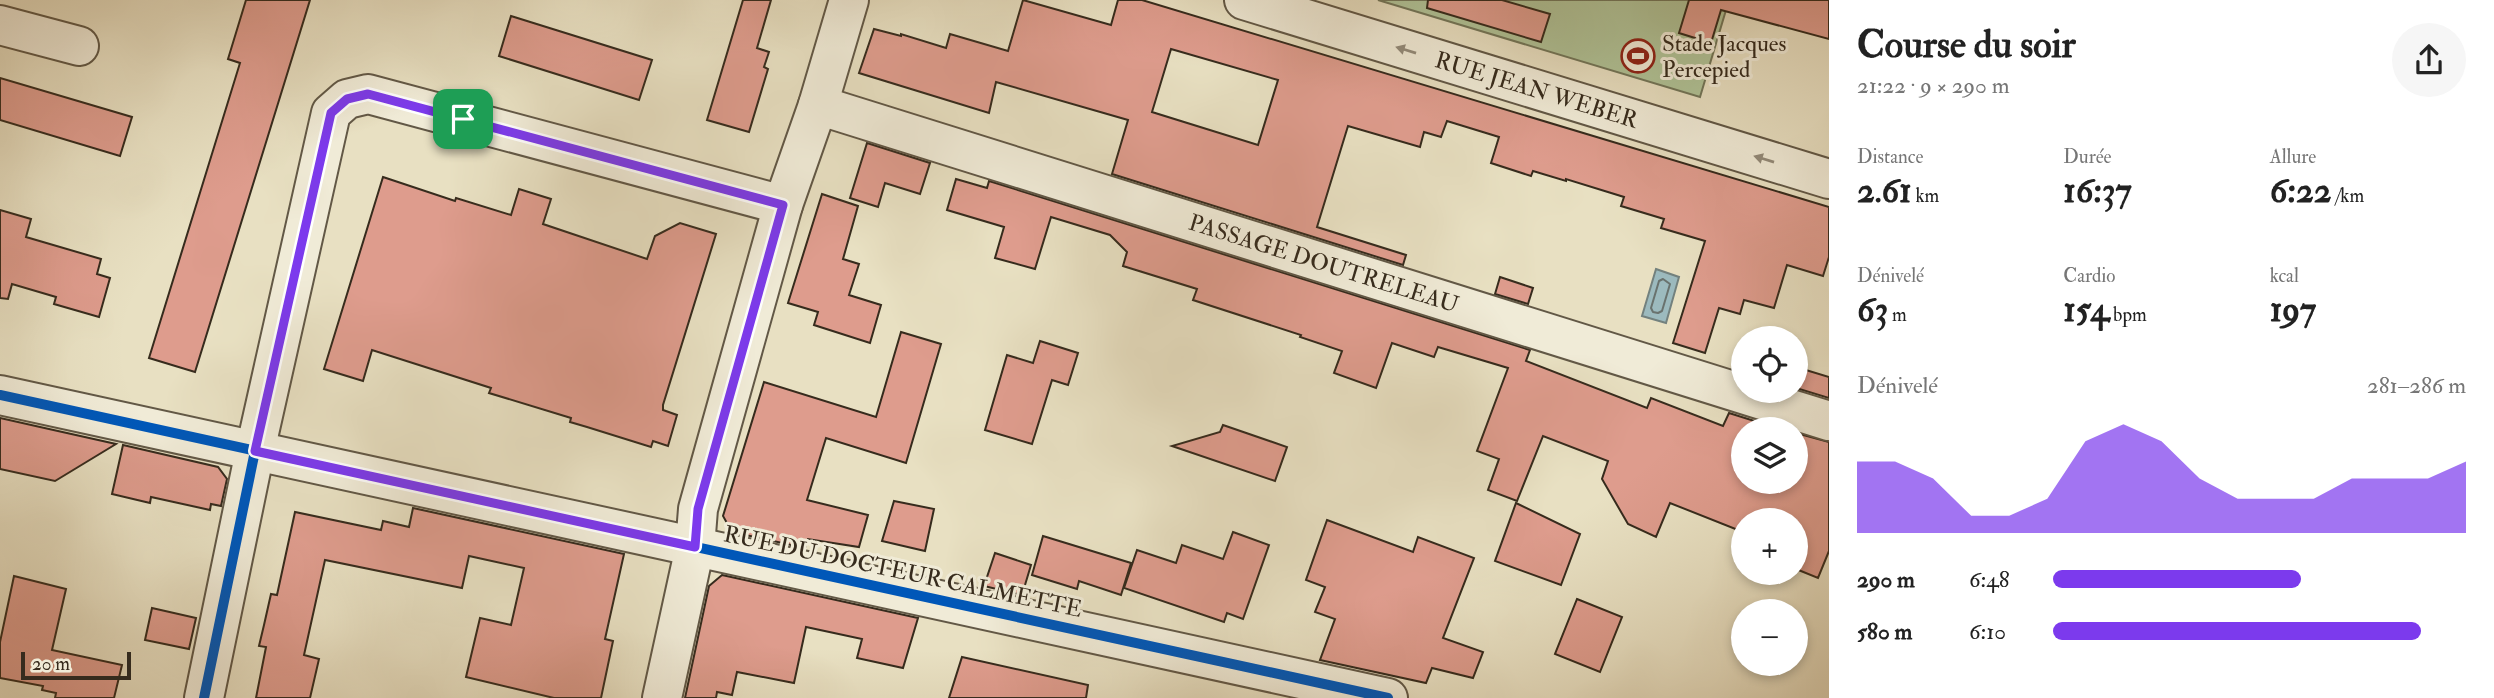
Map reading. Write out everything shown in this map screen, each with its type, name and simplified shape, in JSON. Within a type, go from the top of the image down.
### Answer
[{"type":"street","points":[[662,698],[695,547],[698,509],[783,205],[818,105],[849,0]]},
{"type":"street","name":"RUE JEAN WEBER","points":[[1244,0],[1829,179]]},
{"type":"street","points":[[0,25],[79,46]]},
{"type":"street","points":[[204,698],[255,451],[331,113],[347,99],[368,94],[783,205]]},
{"type":"street","name":"PASSAGE DOUTRELEAU","points":[[818,105],[1829,421]]},
{"type":"street","name":"RUE DU DOCTEUR CALMETTE","points":[[0,395],[1388,698]]},
{"type":"green space","name":"Stade Jacques Percepied","points":[[1378,0],[1729,0],[1700,97]]},
{"type":"water","points":[[1656,269],[1679,277],[1666,323],[1642,316]]},
{"type":"building","points":[[246,0],[310,0],[195,372],[149,358],[240,63],[228,59]]},
{"type":"building","points":[[743,0],[771,0],[757,48],[769,52],[764,67],[768,69],[749,132],[707,120]]},
{"type":"building","points":[[1023,0],[1111,25],[1118,0],[1142,0],[1829,207],[1829,257],[1823,276],[1787,265],[1774,308],[1744,300],[1740,314],[1719,308],[1705,353],[1673,343],[1705,241],[1661,228],[1664,219],[1621,206],[1624,197],[1566,179],[1533,171],[1531,176],[1491,163],[1499,137],[1447,121],[1441,137],[1424,132],[1420,147],[1348,126],[1317,227],[1406,255],[1403,265],[1112,174],[1128,120],[996,82],[989,113],[859,73],[874,29],[946,48],[950,34],[1008,51]],"holes":[[[1171,49],[1278,80],[1258,145],[1152,112]]]},
{"type":"building","points":[[1428,0],[1502,0],[1550,14],[1541,42],[1427,8]]},
{"type":"building","points":[[1689,0],[1829,0],[1829,39],[1721,10],[1711,43],[1679,33]]},
{"type":"building","points":[[511,16],[652,60],[639,100],[499,56]]},
{"type":"building","points":[[0,78],[132,117],[120,156],[0,120]]},
{"type":"building","points":[[867,143],[930,163],[920,194],[885,183],[878,207],[850,198]]},
{"type":"building","points":[[383,177],[455,201],[456,198],[511,215],[519,189],[551,199],[543,224],[647,259],[655,236],[680,223],[716,234],[663,405],[663,410],[677,415],[668,446],[653,441],[651,447],[570,422],[571,418],[489,393],[491,388],[372,350],[363,381],[324,369]]},
{"type":"building","points":[[956,179],[987,188],[989,181],[1530,350],[1526,361],[1647,408],[1651,398],[1723,426],[1729,413],[1742,417],[1731,417],[1731,494],[1808,494],[1808,436],[1829,442],[1829,551],[1818,578],[1808,574],[1808,508],[1731,508],[1731,527],[1670,503],[1656,537],[1628,524],[1602,479],[1608,461],[1543,436],[1517,501],[1488,490],[1499,459],[1477,451],[1508,368],[1438,347],[1434,357],[1392,343],[1376,388],[1334,373],[1342,351],[1193,300],[1197,289],[1123,266],[1127,252],[1110,235],[1051,217],[1035,269],[995,258],[1004,227],[947,210]]},
{"type":"building","points":[[822,194],[858,206],[843,259],[859,264],[849,295],[881,305],[870,343],[814,325],[818,312],[788,303]]},
{"type":"building","points":[[0,210],[31,219],[26,237],[101,259],[97,274],[110,278],[99,317],[54,304],[56,297],[12,284],[8,299],[0,298]]},
{"type":"building","points":[[1500,277],[1533,288],[1528,304],[1495,294]]},
{"type":"building","points":[[901,332],[941,344],[906,463],[826,438],[807,500],[868,515],[859,547],[808,539],[805,548],[732,532],[723,516],[764,382],[876,417]]},
{"type":"building","points":[[1040,341],[1078,353],[1068,385],[1052,380],[1032,444],[985,430],[1007,355],[1033,363]]},
{"type":"building","points":[[1808,371],[1829,377],[1829,398],[1808,392]]},
{"type":"building","points":[[0,418],[116,444],[55,481],[0,469]]},
{"type":"building","points":[[1223,425],[1287,447],[1275,481],[1172,446],[1220,432]]},
{"type":"building","points":[[123,445],[218,467],[227,479],[221,506],[211,504],[210,510],[151,497],[150,503],[112,494]]},
{"type":"building","points":[[894,501],[934,509],[925,551],[882,541]]},
{"type":"building","points":[[1516,503],[1580,534],[1561,585],[1495,561]]},
{"type":"building","points":[[413,508],[624,554],[605,639],[613,641],[601,698],[554,698],[466,677],[480,618],[511,625],[524,568],[469,556],[462,588],[325,560],[304,655],[319,659],[310,698],[256,698],[266,647],[259,646],[271,594],[277,595],[295,512],[381,530],[383,521],[409,527]]},
{"type":"building","points":[[1327,520],[1413,552],[1418,537],[1474,558],[1443,638],[1483,652],[1473,678],[1432,668],[1426,683],[1320,660],[1335,619],[1315,612],[1325,587],[1306,580]]},
{"type":"building","points":[[1233,532],[1269,545],[1243,619],[1227,613],[1224,622],[1124,588],[1137,550],[1176,563],[1182,545],[1223,559]]},
{"type":"building","points":[[1043,536],[1131,563],[1121,595],[1079,581],[1077,589],[1032,575]]},
{"type":"building","points":[[995,553],[1031,565],[1022,595],[984,586]]},
{"type":"building","points":[[722,575],[918,618],[903,668],[857,658],[862,639],[806,627],[794,683],[737,672],[732,695],[717,692],[716,698],[685,698],[709,586]]},
{"type":"building","points":[[14,576],[66,589],[52,650],[122,665],[114,698],[55,698],[56,693],[42,690],[43,686],[0,678],[0,642]]},
{"type":"building","points":[[1577,599],[1622,617],[1600,672],[1555,654]]},
{"type":"building","points":[[152,608],[196,618],[189,649],[145,640]]},
{"type":"building","points":[[962,657],[1088,685],[1086,698],[949,698]]},
{"type":"cycle path","points":[[204,698],[255,451],[331,113],[347,99],[368,94],[783,205]]},
{"type":"cycle path","points":[[0,395],[1388,698]]},
{"type":"place","name":"Stade Jacques Percepied","points":[[1638,56]]},
{"type":"route","points":[[368,94],[463,119],[783,205],[698,509],[695,547],[255,451],[331,113],[347,99],[368,94]]}]
